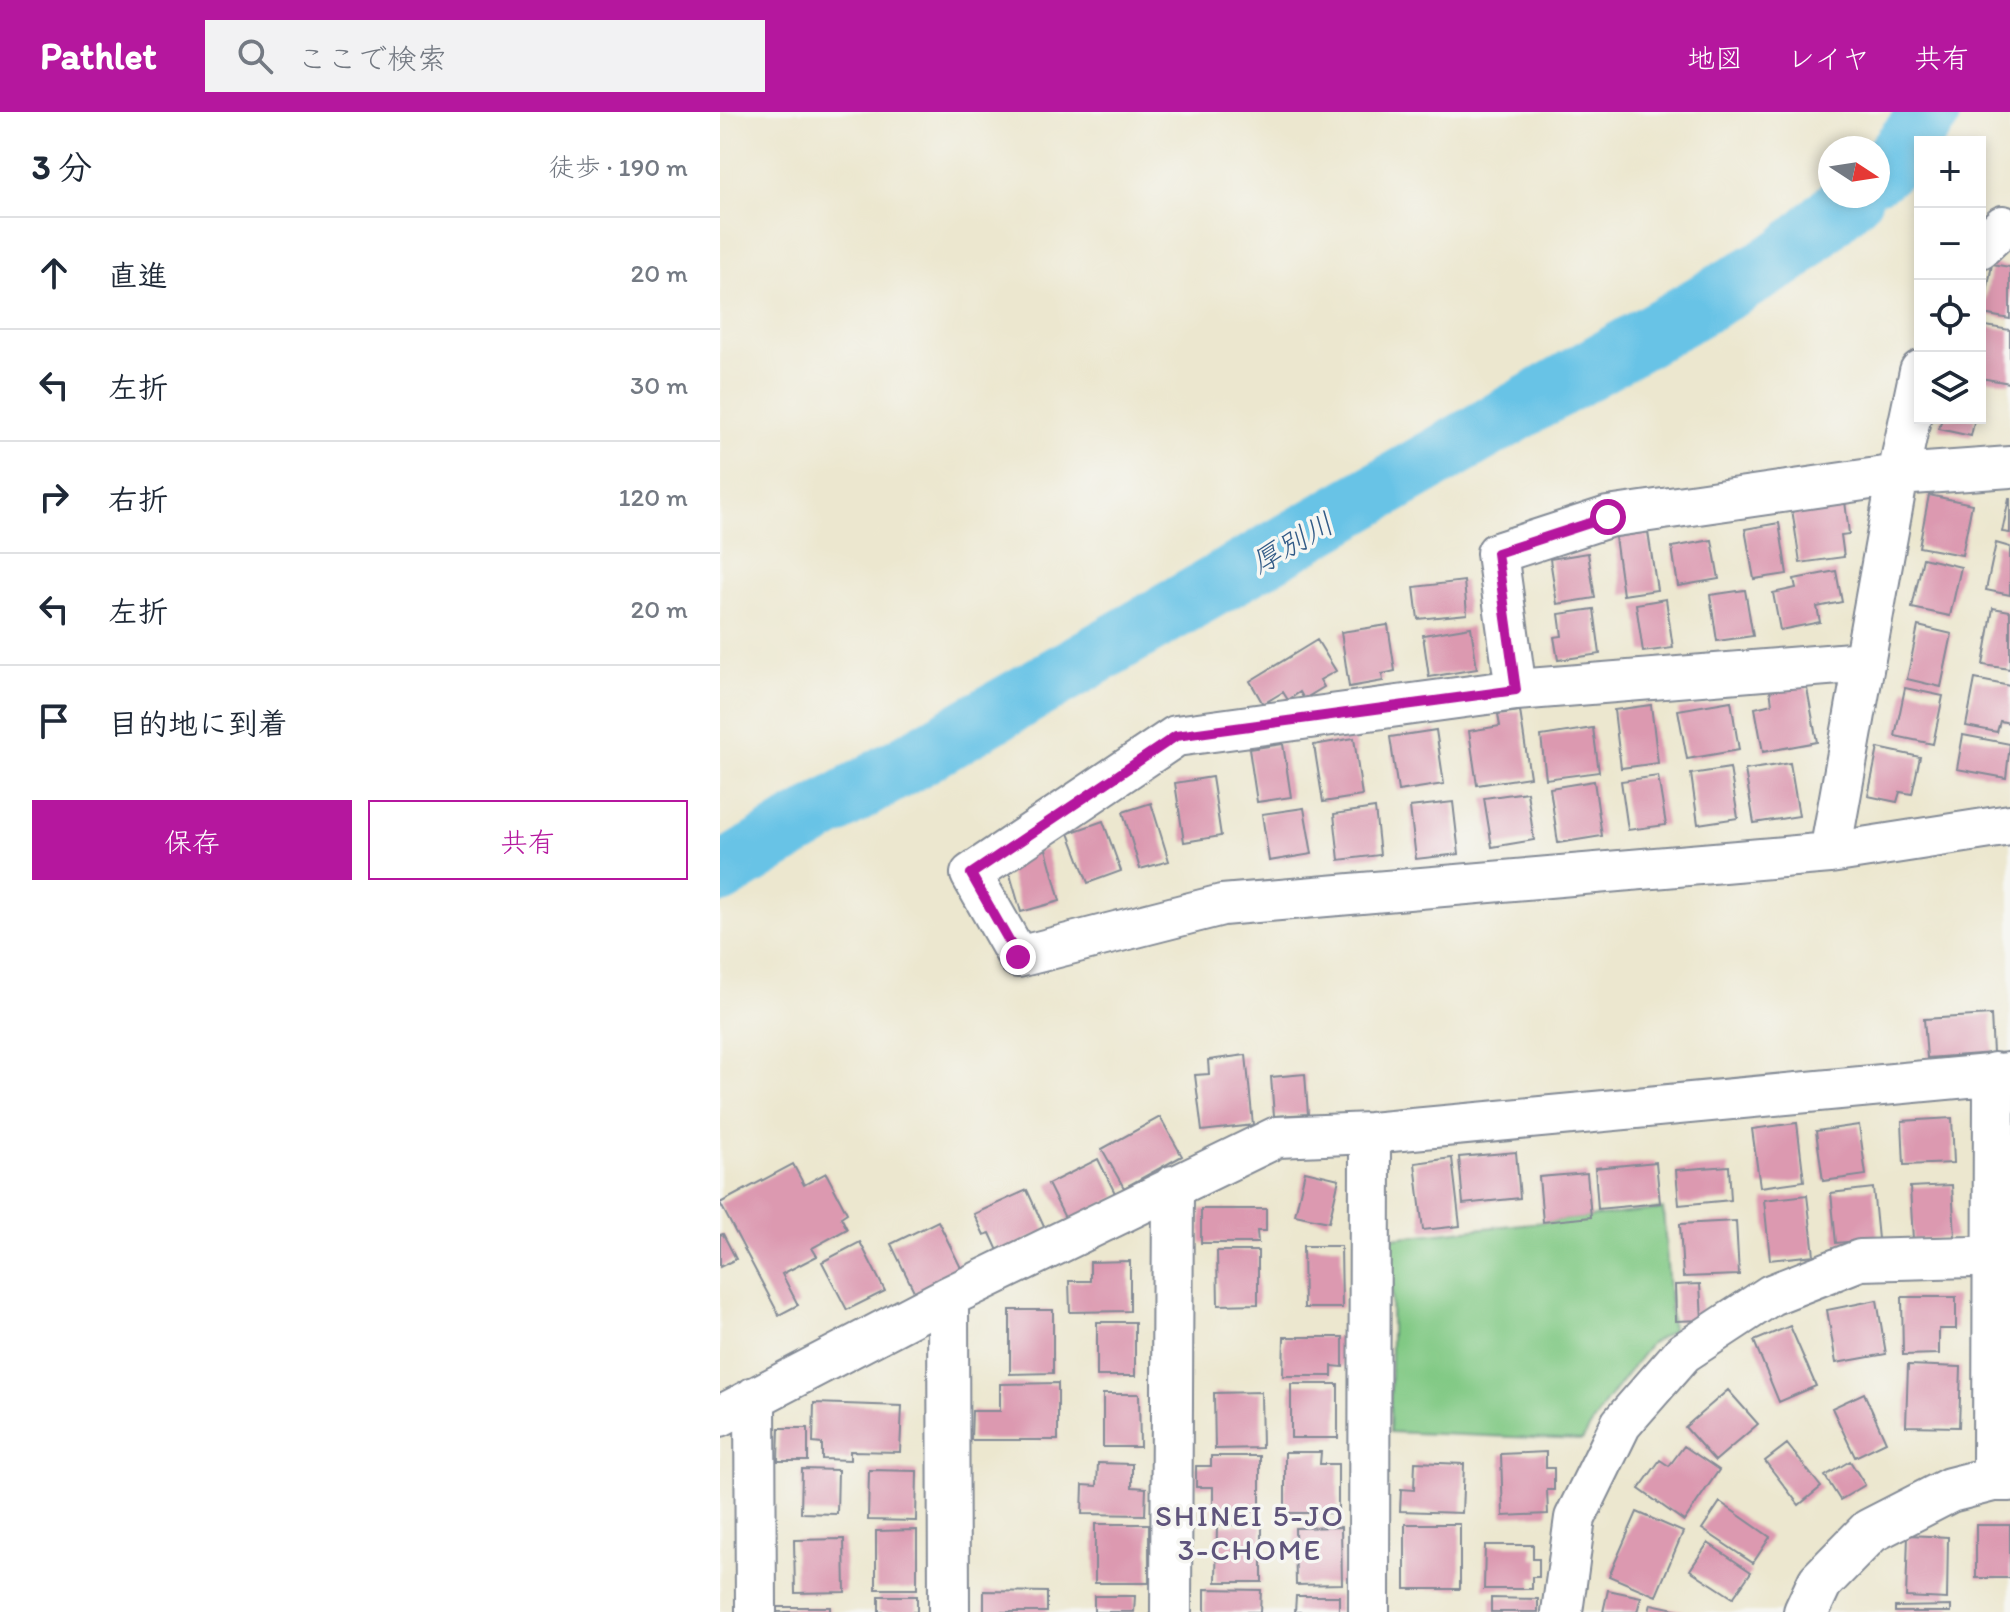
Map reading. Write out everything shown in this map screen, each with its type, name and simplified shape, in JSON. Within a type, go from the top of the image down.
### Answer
[{"type":"street","points":[[1830,853],[1914,399]]},
{"type":"street","points":[[1516,690],[1497,553],[1608,517],[1898,475],[2010,467]]},
{"type":"street","points":[[1864,662],[1516,690],[1176,736],[971,874],[1018,957],[1222,905],[1830,853],[2010,825]]},
{"type":"street","points":[[720,1416],[948,1297],[1277,1137],[1370,1133],[2002,1073],[2001,1479],[1950,1490],[1870,1531],[1820,1582],[1806,1612]]},
{"type":"street","points":[[1369,1612],[1370,1133]]},
{"type":"street","points":[[1171,1612],[1173,1186]]},
{"type":"street","points":[[1562,1612],[1575,1518],[1621,1424],[1683,1353],[1771,1295],[1860,1260],[2001,1256]]},
{"type":"street","points":[[948,1297],[949,1612]]},
{"type":"street","points":[[755,1397],[756,1612]]},
{"type":"green space","points":[[1663,1209],[1672,1331],[1650,1344],[1582,1440],[1390,1432],[1392,1238]]},
{"type":"building","points":[[1992,264],[2010,267],[2010,319],[1986,315]]},
{"type":"building","points":[[1986,326],[2010,330],[2010,383],[1986,379]]},
{"type":"building","points":[[1940,424],[1974,424],[1971,436],[1939,429]]},
{"type":"building","points":[[1929,495],[1972,504],[1962,555],[1919,547]]},
{"type":"building","points":[[2010,499],[2010,533],[2002,532]]},
{"type":"building","points":[[1845,501],[1849,534],[1841,535],[1844,557],[1800,563],[1792,509]]},
{"type":"building","points":[[1779,523],[1787,574],[1754,579],[1745,529]]},
{"type":"building","points":[[1648,532],[1657,590],[1623,595],[1615,537]]},
{"type":"building","points":[[1712,540],[1719,579],[1678,586],[1672,547]]},
{"type":"building","points":[[1996,543],[2010,547],[2010,595],[1986,590]]},
{"type":"building","points":[[1588,553],[1595,598],[1557,604],[1550,559]]},
{"type":"building","points":[[1923,558],[1961,567],[1950,616],[1912,608]]},
{"type":"building","points":[[1836,571],[1842,602],[1817,607],[1820,622],[1780,630],[1773,593],[1796,588],[1794,579]]},
{"type":"building","points":[[1464,581],[1467,614],[1418,619],[1414,587]]},
{"type":"building","points":[[1745,590],[1753,636],[1717,641],[1710,595]]},
{"type":"building","points":[[1666,599],[1673,648],[1643,652],[1636,604]]},
{"type":"building","points":[[1993,608],[2010,611],[2010,669],[1983,665]]},
{"type":"building","points":[[1594,609],[1600,654],[1558,660],[1554,637],[1562,636],[1559,614]]},
{"type":"building","points":[[1388,625],[1395,671],[1382,674],[1383,681],[1349,687],[1341,632]]},
{"type":"building","points":[[1918,626],[1952,634],[1941,687],[1907,679]]},
{"type":"building","points":[[1471,627],[1477,669],[1429,677],[1423,635]]},
{"type":"building","points":[[1317,640],[1336,671],[1320,680],[1324,687],[1304,699],[1300,692],[1288,700],[1283,692],[1263,704],[1250,681]]},
{"type":"building","points":[[1975,679],[2010,686],[2010,723],[2000,721],[1997,732],[1966,726]]},
{"type":"building","points":[[1806,683],[1817,742],[1763,752],[1755,708],[1772,704],[1770,689]]},
{"type":"building","points":[[1905,688],[1943,696],[1933,744],[1895,736]]},
{"type":"building","points":[[1731,701],[1739,750],[1687,759],[1678,710]]},
{"type":"building","points":[[1651,705],[1658,763],[1621,768],[1614,710]]},
{"type":"building","points":[[1520,711],[1530,777],[1477,785],[1469,731],[1500,726],[1498,714]]},
{"type":"building","points":[[1593,728],[1599,772],[1546,779],[1541,736]]},
{"type":"building","points":[[1436,730],[1444,784],[1398,791],[1390,737]]},
{"type":"building","points":[[1963,735],[2010,744],[2006,778],[1957,769]]},
{"type":"building","points":[[1354,738],[1362,796],[1323,802],[1314,745]]},
{"type":"building","points":[[1283,744],[1291,797],[1257,802],[1249,749]]},
{"type":"building","points":[[1878,748],[1920,757],[1912,794],[1900,792],[1897,802],[1868,796]]},
{"type":"building","points":[[1790,763],[1799,816],[1754,823],[1745,770]]},
{"type":"building","points":[[1730,768],[1738,818],[1698,824],[1691,774]]},
{"type":"building","points":[[1658,776],[1666,825],[1628,830],[1621,781]]},
{"type":"building","points":[[1212,777],[1221,836],[1184,842],[1175,783]]},
{"type":"building","points":[[1594,781],[1602,836],[1558,843],[1550,788]]},
{"type":"building","points":[[1527,792],[1534,840],[1492,847],[1484,798]]},
{"type":"building","points":[[1453,802],[1459,854],[1416,859],[1410,807]]},
{"type":"building","points":[[1151,803],[1169,861],[1140,869],[1123,812]]},
{"type":"building","points":[[1304,808],[1312,854],[1269,861],[1262,814]]},
{"type":"building","points":[[1375,808],[1380,855],[1339,860],[1334,814]]},
{"type":"building","points":[[1103,821],[1121,871],[1088,883],[1069,833]]},
{"type":"building","points":[[1046,849],[1060,901],[1021,912],[1006,861]]},
{"type":"building","points":[[1991,1015],[1993,1053],[1927,1058],[1924,1019]]},
{"type":"building","points":[[1246,1055],[1253,1125],[1202,1131],[1195,1075],[1209,1074],[1208,1060]]},
{"type":"building","points":[[1305,1074],[1308,1114],[1274,1116],[1271,1077]]},
{"type":"building","points":[[1160,1117],[1182,1156],[1124,1188],[1102,1149]]},
{"type":"building","points":[[1952,1118],[1954,1163],[1904,1165],[1902,1121]]},
{"type":"building","points":[[1797,1123],[1804,1181],[1760,1187],[1752,1129]]},
{"type":"building","points":[[1859,1125],[1866,1175],[1823,1181],[1816,1131]]},
{"type":"building","points":[[1516,1152],[1520,1198],[1463,1204],[1459,1157]]},
{"type":"building","points":[[1452,1158],[1460,1226],[1423,1230],[1415,1163]]},
{"type":"building","points":[[1098,1159],[1117,1197],[1067,1222],[1048,1184]]},
{"type":"building","points":[[1656,1162],[1660,1203],[1598,1209],[1595,1168]]},
{"type":"building","points":[[793,1164],[804,1185],[826,1173],[847,1213],[841,1217],[847,1229],[812,1248],[817,1256],[782,1274],[798,1305],[779,1315],[720,1203]]},
{"type":"building","points":[[1729,1166],[1731,1200],[1679,1205],[1676,1170]]},
{"type":"building","points":[[1305,1171],[1339,1179],[1329,1222],[1295,1215]]},
{"type":"building","points":[[1587,1173],[1591,1217],[1543,1222],[1539,1177]]},
{"type":"building","points":[[1952,1185],[1955,1237],[1913,1240],[1910,1187]]},
{"type":"building","points":[[1873,1188],[1878,1239],[1836,1243],[1831,1193]]},
{"type":"building","points":[[1027,1190],[1046,1231],[999,1253],[990,1233],[984,1235],[974,1214]]},
{"type":"building","points":[[1807,1195],[1814,1255],[1770,1260],[1764,1200]]},
{"type":"building","points":[[1201,1209],[1266,1209],[1266,1231],[1257,1231],[1258,1243],[1201,1243]]},
{"type":"building","points":[[938,1221],[962,1270],[915,1293],[891,1244]]},
{"type":"building","points":[[1736,1221],[1739,1275],[1683,1277],[1680,1224]]},
{"type":"building","points":[[723,1234],[736,1259],[720,1267],[720,1235]]},
{"type":"building","points":[[860,1242],[885,1291],[847,1310],[822,1262]]},
{"type":"building","points":[[1303,1246],[1341,1246],[1342,1308],[1304,1308]]},
{"type":"building","points":[[1217,1251],[1258,1251],[1258,1304],[1218,1305]]},
{"type":"building","points":[[1130,1261],[1130,1311],[1070,1312],[1069,1281],[1090,1281],[1090,1262]]},
{"type":"building","points":[[1700,1284],[1702,1320],[1676,1321],[1675,1285]]},
{"type":"building","points":[[1902,1297],[1956,1297],[1956,1329],[1939,1329],[1939,1354],[1903,1355]]},
{"type":"building","points":[[1877,1300],[1886,1354],[1836,1363],[1827,1310]]},
{"type":"building","points":[[1010,1310],[1053,1310],[1053,1373],[1010,1374]]},
{"type":"building","points":[[1097,1322],[1135,1322],[1135,1376],[1097,1376]]},
{"type":"building","points":[[1790,1326],[1816,1386],[1779,1402],[1754,1341]]},
{"type":"building","points":[[1284,1337],[1343,1337],[1343,1367],[1332,1366],[1332,1376],[1283,1376]]},
{"type":"building","points":[[1908,1365],[1961,1367],[1959,1427],[1906,1426]]},
{"type":"building","points":[[1058,1383],[1058,1440],[971,1440],[972,1411],[1000,1411],[1000,1384]]},
{"type":"building","points":[[1291,1384],[1338,1384],[1338,1438],[1291,1438]]},
{"type":"building","points":[[1728,1390],[1758,1424],[1715,1461],[1685,1427]]},
{"type":"building","points":[[1261,1392],[1262,1448],[1215,1449],[1214,1393]]},
{"type":"building","points":[[1864,1393],[1886,1442],[1855,1457],[1832,1408]]},
{"type":"building","points":[[1103,1394],[1139,1394],[1140,1447],[1103,1447]]},
{"type":"building","points":[[814,1403],[902,1406],[900,1452],[850,1451],[850,1460],[822,1459],[822,1444],[813,1443]]},
{"type":"building","points":[[779,1428],[808,1428],[808,1461],[778,1461]]},
{"type":"building","points":[[1787,1444],[1821,1487],[1799,1505],[1765,1461]]},
{"type":"building","points":[[1684,1446],[1719,1470],[1684,1521],[1639,1489],[1660,1460],[1669,1466]]},
{"type":"building","points":[[1285,1452],[1321,1452],[1320,1464],[1338,1464],[1338,1513],[1285,1513]]},
{"type":"building","points":[[1546,1452],[1546,1468],[1554,1468],[1554,1490],[1547,1490],[1548,1514],[1503,1516],[1501,1454]]},
{"type":"building","points":[[1211,1456],[1260,1456],[1260,1511],[1213,1511],[1213,1487],[1196,1487],[1196,1466],[1211,1466]]},
{"type":"building","points":[[1850,1461],[1865,1485],[1840,1500],[1825,1476]]},
{"type":"building","points":[[1415,1462],[1464,1464],[1462,1513],[1400,1511],[1401,1489],[1414,1490]]},
{"type":"building","points":[[1098,1463],[1132,1464],[1132,1487],[1146,1488],[1145,1515],[1082,1514],[1083,1485],[1097,1486]]},
{"type":"building","points":[[802,1469],[838,1470],[837,1514],[801,1513]]},
{"type":"building","points":[[869,1470],[917,1471],[916,1521],[868,1520]]},
{"type":"building","points":[[1720,1502],[1770,1537],[1753,1563],[1702,1529]]},
{"type":"building","points":[[1637,1512],[1683,1532],[1656,1596],[1609,1576]]},
{"type":"building","points":[[1095,1524],[1149,1524],[1149,1583],[1095,1583]]},
{"type":"building","points":[[1262,1524],[1262,1582],[1216,1582],[1217,1525]]},
{"type":"building","points":[[1405,1524],[1460,1524],[1460,1589],[1405,1589]]},
{"type":"building","points":[[1976,1525],[2010,1525],[2010,1578],[1976,1578]]},
{"type":"building","points":[[1341,1527],[1342,1584],[1296,1585],[1295,1528]]},
{"type":"building","points":[[917,1530],[917,1589],[876,1589],[876,1531]]},
{"type":"building","points":[[1908,1535],[1948,1537],[1947,1599],[1906,1597]]},
{"type":"building","points":[[844,1539],[845,1592],[795,1593],[794,1540]]},
{"type":"building","points":[[1708,1543],[1751,1572],[1733,1598],[1690,1570]]},
{"type":"building","points":[[1485,1545],[1533,1545],[1533,1559],[1539,1559],[1539,1577],[1532,1577],[1532,1589],[1484,1589]]},
{"type":"building","points":[[1205,1589],[1261,1590],[1260,1612],[1205,1612]]},
{"type":"building","points":[[1608,1590],[1641,1597],[1637,1612],[1603,1612]]},
{"type":"building","points":[[984,1591],[1047,1592],[1047,1612],[984,1612]]},
{"type":"building","points":[[879,1596],[917,1596],[917,1612],[879,1612]]},
{"type":"building","points":[[1094,1596],[1135,1596],[1134,1612],[1094,1612]]},
{"type":"building","points":[[1296,1596],[1339,1596],[1339,1612],[1295,1612]]},
{"type":"building","points":[[1491,1598],[1538,1599],[1538,1612],[1491,1612]]},
{"type":"building","points":[[1651,1604],[1684,1611],[1684,1612],[1649,1612]]},
{"type":"building","points":[[1951,1606],[1951,1612],[1895,1612],[1895,1607]]},
{"type":"building","points":[[777,1607],[830,1607],[830,1612],[777,1612]]},
{"type":"waterway","name":"厚別川","points":[[1890,163],[1931,112]]},
{"type":"waterway","name":"厚別川","points":[[720,874],[1788,255],[1840,208]]},
{"type":"district","name":"SHINEI 5-JO 3-CHOME","points":[[1250,1532]]},
{"type":"route","points":[[1018,957],[971,874],[1176,736],[1516,690],[1497,553],[1608,517]]}]
